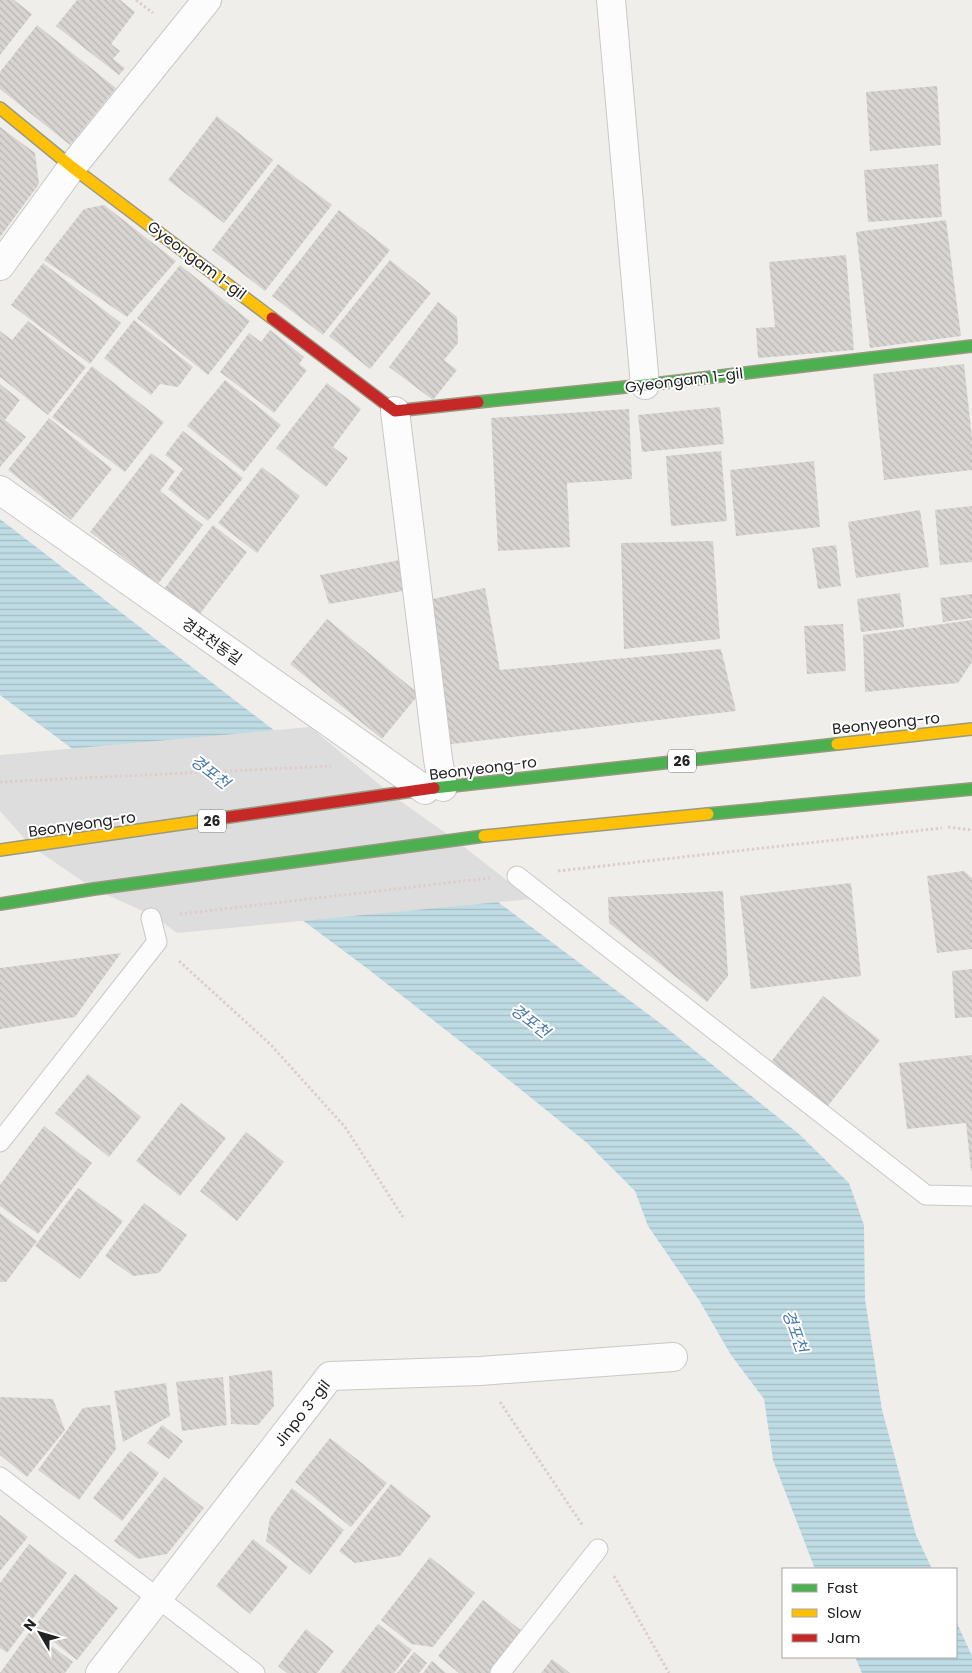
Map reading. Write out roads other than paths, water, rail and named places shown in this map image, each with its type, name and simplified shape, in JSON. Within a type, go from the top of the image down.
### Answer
[{"type":"main road","name":"Gyeongam 1-gil","points":[[0,108],[72,166],[395,410],[645,385],[972,346]]},
{"type":"main road","name":"Beonyeong-ro","points":[[0,850],[434,789],[972,729]]},
{"type":"main road","points":[[0,904],[94,889],[454,839],[972,789]]},
{"type":"street","points":[[0,266],[72,166],[208,0]]},
{"type":"street","points":[[610,0],[645,385]]},
{"type":"street","points":[[395,410],[438,759],[434,789]]},
{"type":"street","name":"경포천동길","points":[[0,490],[434,789]]},
{"type":"street","name":"Jinpo 3-gil","points":[[100,1673],[330,1376],[480,1371],[674,1358]]},
{"type":"lane","points":[[510,876],[926,1195],[972,1196]]},
{"type":"lane","points":[[0,1142],[157,942],[151,918]]},
{"type":"lane","points":[[0,1477],[255,1673]]},
{"type":"lane","points":[[500,1673],[598,1549]]},
{"type":"water","name":"경포천","points":[[0,519],[463,876],[664,1026],[799,1134],[849,1183],[864,1225],[865,1299],[882,1410],[916,1535],[932,1568],[815,1568],[773,1460],[764,1399],[731,1355],[699,1300],[648,1226],[635,1191],[587,1143],[368,969],[0,695]]},
{"type":"water","points":[[957,1623],[972,1656],[972,1673],[862,1673],[855,1658],[957,1658]]}]
